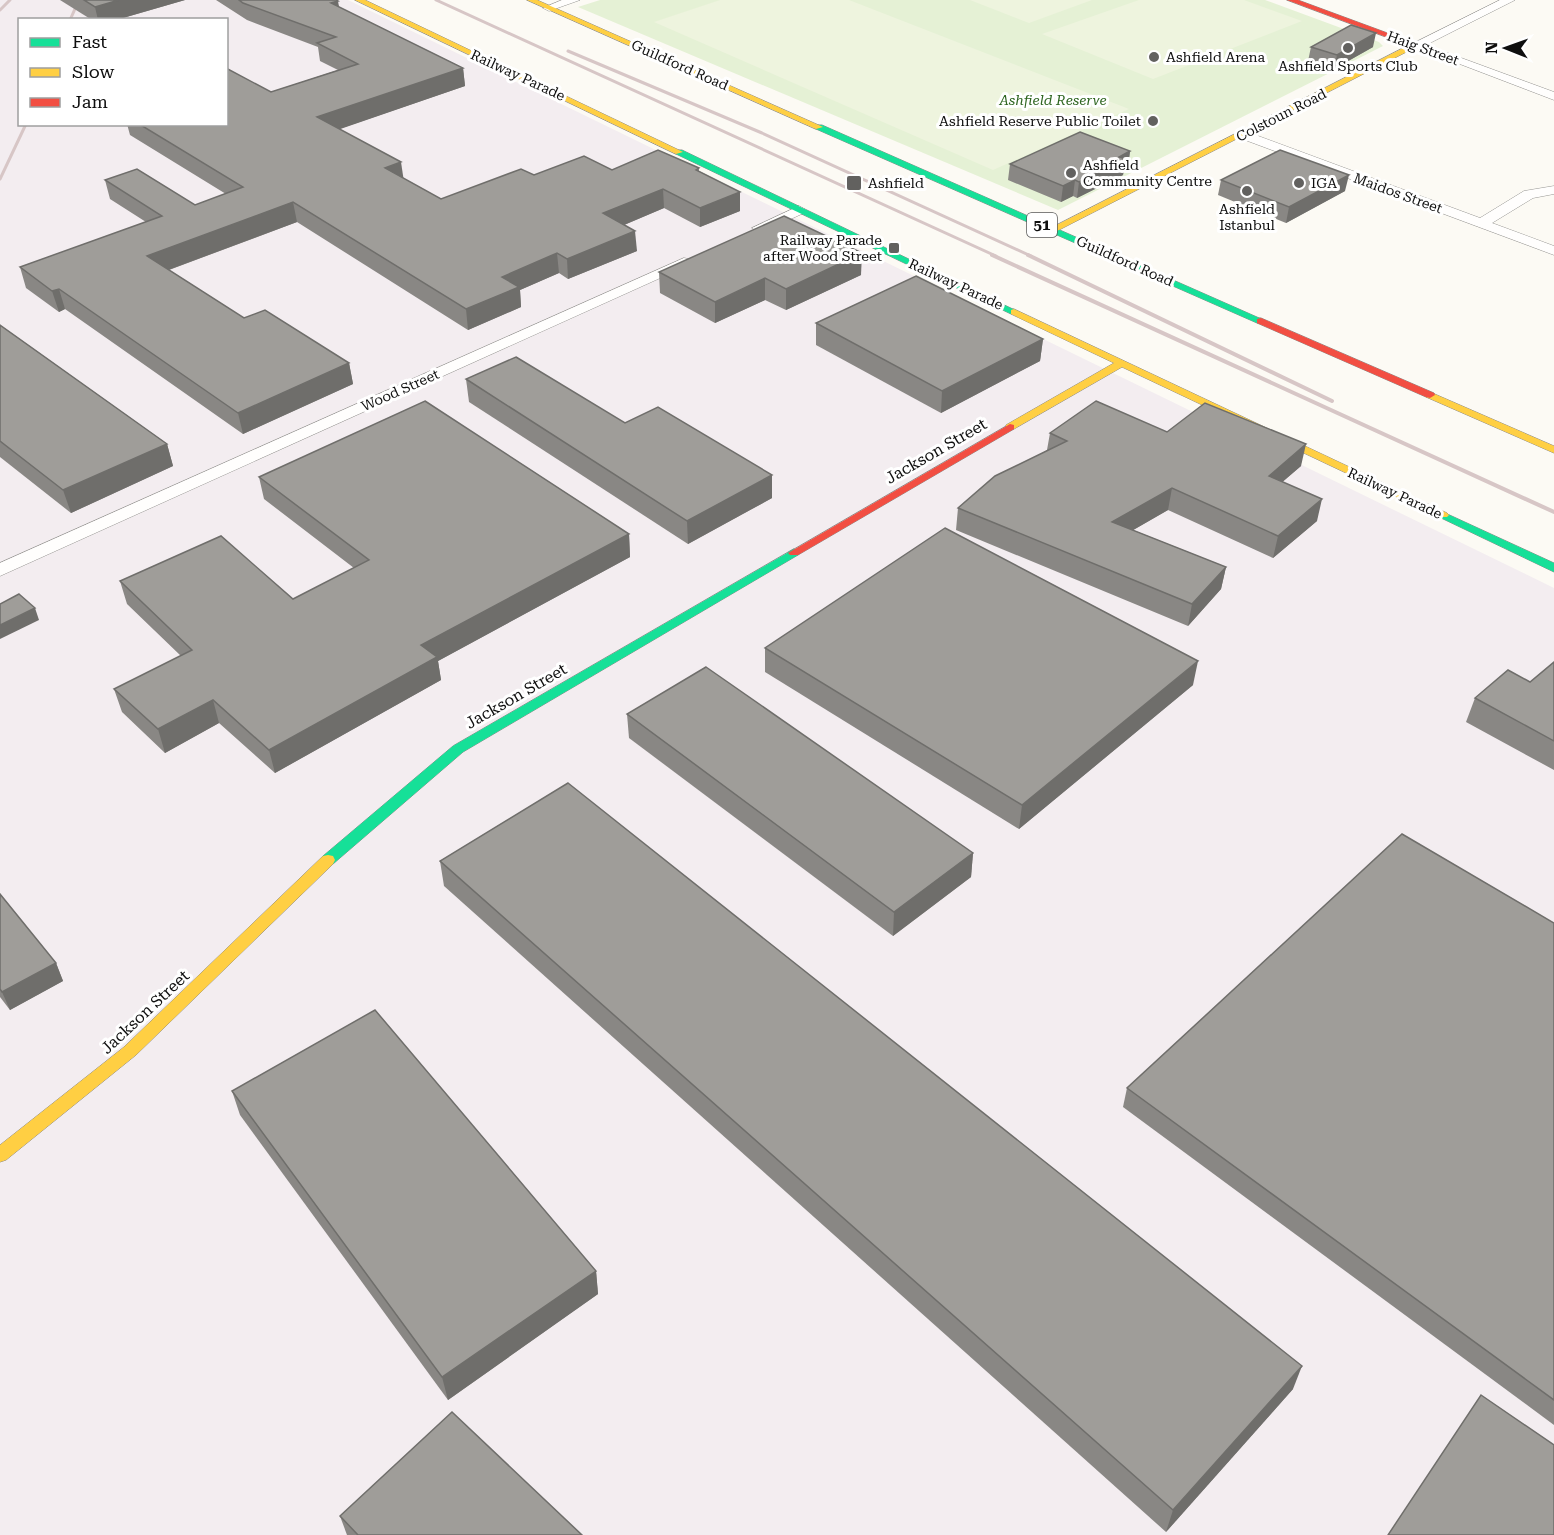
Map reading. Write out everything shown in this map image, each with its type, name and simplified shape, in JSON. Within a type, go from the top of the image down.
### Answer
[{"type":"main road","name":"Railway Parade","points":[[359,0],[1554,568]]},
{"type":"main road","name":"Guildford Road","points":[[531,0],[1554,450]]},
{"type":"main road","name":"Haig Street","points":[[1291,0],[1416,45]]},
{"type":"main road","name":"Colstoun Road","points":[[1052,230],[1416,45]]},
{"type":"main road","name":"Jackson Street","points":[[0,1155],[130,1051],[324,864],[458,749],[1121,363]]},
{"type":"street","points":[[549,8],[574,0]]},
{"type":"street","name":"Colstoun Road","points":[[1416,45],[1509,0]]},
{"type":"street","name":"Haig Street","points":[[1416,45],[1554,96]]},
{"type":"street","name":"Maidos Street","points":[[1242,134],[1554,251]]},
{"type":"street","points":[[1480,224],[1529,194],[1554,190]]},
{"type":"street","points":[[745,234],[799,210]]},
{"type":"street","name":"Wood Street","points":[[0,570],[701,254]]},
{"type":"shaded area","points":[[0,0],[348,0],[1554,588],[1554,1535],[0,1535]]},
{"type":"green space","name":"Ashfield Reserve","points":[[600,0],[1265,0],[1379,42],[1383,46],[1058,210],[578,7]]},
{"type":"green space","points":[[720,0],[849,0],[1129,109],[993,170],[654,22]]},
{"type":"green space","points":[[970,0],[1092,0],[1029,23]]},
{"type":"green space","name":"Ashfield Arena","points":[[1139,0],[1244,0],[1302,21],[1153,79],[1042,34]]},
{"type":"building","points":[[84,0],[119,0],[95,7]]},
{"type":"building","points":[[239,0],[336,0],[338,1],[331,3],[463,68],[317,117],[401,162],[385,168],[441,199],[521,169],[534,175],[584,156],[612,170],[658,150],[699,168],[696,170],[740,192],[700,208],[663,189],[603,213],[635,231],[567,259],[557,253],[502,277],[519,287],[466,309],[293,202],[147,256],[244,318],[265,310],[349,363],[238,413],[59,289],[52,291],[20,267],[162,216],[105,180],[137,169],[195,205],[243,187],[142,126],[228,126],[228,69],[271,92],[358,64],[317,43],[336,37]]},
{"type":"building","points":[[1351,25],[1376,33],[1337,55],[1311,47]]},
{"type":"building","points":[[1080,132],[1130,151],[1119,157],[1126,159],[1079,182],[1075,180],[1063,186],[1010,164]]},
{"type":"building","points":[[1280,150],[1349,175],[1289,207],[1221,180]]},
{"type":"building","points":[[784,216],[862,253],[786,289],[765,278],[715,302],[659,272]]},
{"type":"building","points":[[916,276],[1043,339],[942,391],[816,323]]},
{"type":"building","points":[[0,325],[167,444],[63,490],[0,441]]},
{"type":"building","points":[[516,357],[625,423],[658,407],[772,475],[687,521],[466,379]]},
{"type":"building","points":[[425,401],[629,534],[421,645],[437,657],[269,750],[213,700],[158,729],[114,689],[192,650],[120,581],[221,536],[293,599],[369,560],[259,477]]},
{"type":"building","points":[[1096,401],[1167,432],[1205,403],[1306,444],[1269,476],[1322,499],[1278,536],[1172,488],[1112,522],[1226,567],[1192,604],[958,508],[995,476],[1067,441],[1050,433]]},
{"type":"building","points":[[945,528],[1198,661],[1022,805],[765,648]]},
{"type":"building","points":[[19,594],[35,608],[0,625],[0,604]]},
{"type":"building","points":[[1554,662],[1554,741],[1475,698],[1508,670],[1530,682]]},
{"type":"building","points":[[706,667],[973,853],[894,912],[627,714]]},
{"type":"building","points":[[568,783],[1302,1366],[1173,1510],[440,861]]},
{"type":"building","points":[[1402,834],[1554,923],[1554,1400],[1127,1088]]},
{"type":"building","points":[[0,894],[56,963],[2,992],[0,989]]},
{"type":"building","points":[[375,1010],[596,1271],[442,1377],[232,1091]]},
{"type":"building","points":[[1481,1395],[1554,1445],[1554,1535],[1388,1535]]},
{"type":"building","points":[[452,1412],[582,1535],[358,1535],[340,1516]]},
{"type":"railway","points":[[0,10],[10,0]]},
{"type":"railway","points":[[71,18],[79,0]]},
{"type":"railway","points":[[436,0],[996,256]]},
{"type":"railway","points":[[568,51],[762,133],[1031,256]]},
{"type":"railway","points":[[0,179],[25,126]]},
{"type":"railway","points":[[992,255],[1554,512]]},
{"type":"railway","points":[[1028,255],[1332,401]]},
{"type":"traffic: fast","points":[[819,127],[1261,321]]},
{"type":"traffic: fast","points":[[679,152],[1014,312]]},
{"type":"traffic: fast","points":[[1443,515],[1554,568]]},
{"type":"traffic: fast","points":[[328,860],[458,749],[794,553]]},
{"type":"traffic: slow","points":[[359,0],[679,152]]},
{"type":"traffic: slow","points":[[531,0],[819,127]]},
{"type":"traffic: slow","points":[[1052,230],[1416,45]]},
{"type":"traffic: slow","points":[[1014,312],[1443,515]]},
{"type":"traffic: slow","points":[[1010,427],[1121,363]]},
{"type":"traffic: slow","points":[[1430,395],[1554,450]]},
{"type":"traffic: slow","points":[[0,1155],[130,1051],[328,860]]},
{"type":"traffic: jam","points":[[1291,0],[1416,45]]},
{"type":"traffic: jam","points":[[1261,321],[1430,395]]},
{"type":"traffic: jam","points":[[794,553],[1010,427]]},
{"type":"place","name":"Ashfield Sports Club","points":[[1348,48]]},
{"type":"place","name":"Ashfield Arena","points":[[1154,57]]},
{"type":"place","name":"Ashfield Reserve Public Toilet","points":[[1153,121]]},
{"type":"place","name":"Ashfield Community Centre","points":[[1071,173]]},
{"type":"place","name":"Ashfield","points":[[854,183]]},
{"type":"place","name":"IGA","points":[[1299,183]]},
{"type":"place","name":"Ashfield Istanbul","points":[[1247,191]]},
{"type":"place","name":"Railway Parade after Wood Street","points":[[894,248]]}]
